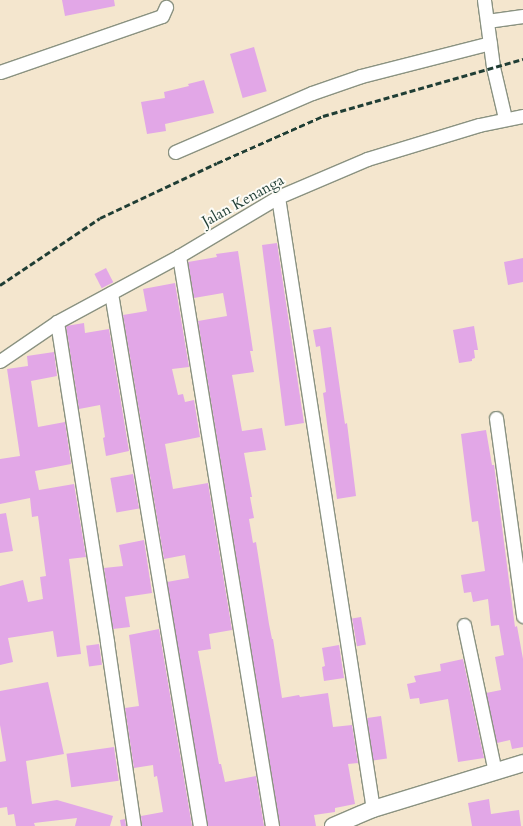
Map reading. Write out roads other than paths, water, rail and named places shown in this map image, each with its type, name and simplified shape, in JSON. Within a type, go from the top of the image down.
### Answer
[{"type":"street","points":[[484,0],[493,67],[505,118]]},
{"type":"street","points":[[0,72],[162,16],[166,7]]},
{"type":"street","points":[[487,21],[523,16]]},
{"type":"street","points":[[175,152],[312,93],[361,76],[490,43]]},
{"type":"street","name":"Jalan Kenanga","points":[[0,361],[57,322],[179,256],[278,197],[367,159],[505,118],[523,116]]},
{"type":"street","points":[[278,197],[373,809]]},
{"type":"street","points":[[179,256],[272,826]]},
{"type":"street","points":[[111,293],[200,826]]},
{"type":"street","points":[[57,322],[134,826]]},
{"type":"street","points":[[496,418],[523,616]]},
{"type":"street","points":[[464,625],[495,772]]},
{"type":"street","points":[[334,826],[353,821],[373,809],[523,762]]},
{"type":"railway","points":[[0,285],[100,218],[217,163],[323,116],[523,59]]}]
